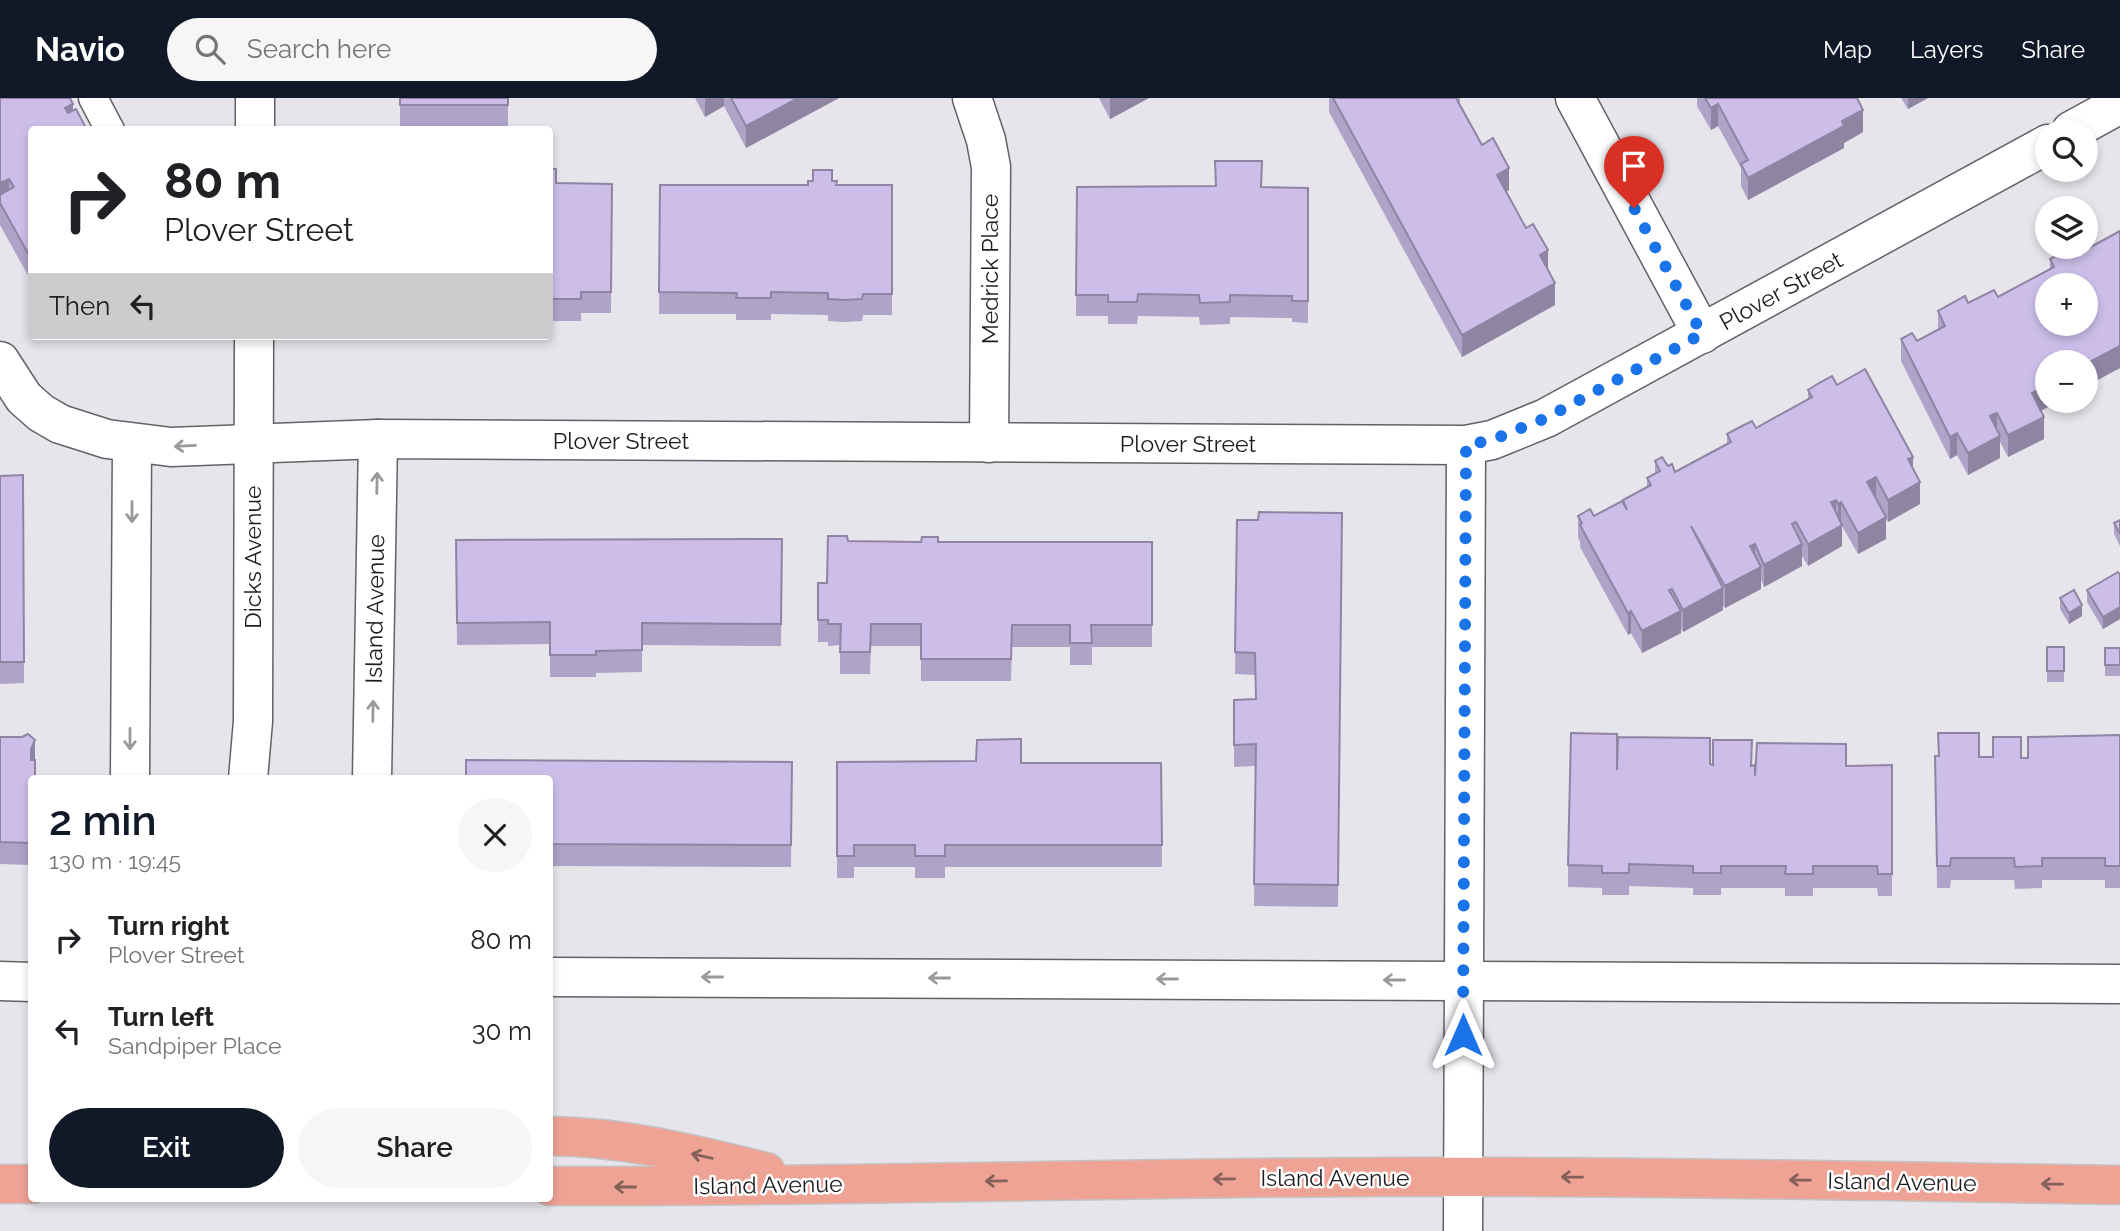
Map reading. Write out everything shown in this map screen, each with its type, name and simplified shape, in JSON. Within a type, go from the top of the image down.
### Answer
[{"type":"main road","points":[[553,1136],[594,1136],[633,1142],[816,1183]]},
{"type":"main road","name":"Island Avenue","points":[[553,1186],[692,1187],[816,1183],[1463,1177],[2120,1185]]},
{"type":"main road","points":[[0,1184],[28,1184]]},
{"type":"street","points":[[255,98],[255,126]]},
{"type":"street","name":"Medrick Place","points":[[972,98],[986,140],[991,167],[989,443]]},
{"type":"street","points":[[1575,98],[1702,334]]},
{"type":"street","points":[[2093,119],[2120,104]]},
{"type":"street","name":"Plover Street","points":[[0,362],[24,398],[60,425],[132,444],[171,447],[378,439],[1466,445],[1492,440],[1546,418],[2035,151]]},
{"type":"street","name":"Dicks Avenue","points":[[248,775],[253,721],[254,340]]},
{"type":"street","name":"Island Avenue","points":[[372,775],[378,439]]},
{"type":"street","points":[[130,775],[132,444]]},
{"type":"street","points":[[1464,1231],[1466,445]]},
{"type":"street","points":[[553,977],[2120,984]]},
{"type":"street","points":[[0,981],[28,982]]},
{"type":"lane","points":[[93,98],[108,126]]},
{"type":"building","points":[[0,98],[70,98],[73,104],[65,108],[68,113],[76,109],[85,126],[28,126],[28,253],[0,203],[0,195],[14,187],[9,179],[0,183]]},
{"type":"building","points":[[400,98],[508,98],[508,105],[400,105]]},
{"type":"building","points":[[731,98],[798,98],[746,126]]},
{"type":"building","points":[[1333,98],[1456,98],[1482,145],[1493,138],[1509,168],[1497,175],[1526,228],[1533,224],[1548,250],[1540,255],[1555,283],[1462,335]]},
{"type":"building","points":[[1705,98],[1857,98],[1863,110],[1842,121],[1844,126],[1748,178],[1741,164],[1748,160],[1718,104],[1711,108]]},
{"type":"building","points":[[1215,161],[1262,161],[1261,187],[1308,188],[1308,301],[1292,301],[1292,296],[1230,295],[1230,302],[1200,303],[1199,295],[1138,294],[1137,302],[1108,302],[1108,295],[1076,295],[1077,187],[1216,186]]},
{"type":"building","points":[[553,169],[556,169],[556,183],[612,184],[611,292],[581,292],[581,299],[553,299]]},
{"type":"building","points":[[813,170],[832,170],[832,181],[837,181],[836,185],[892,185],[892,294],[863,294],[862,299],[845,300],[828,299],[828,293],[771,292],[771,298],[736,298],[737,293],[659,292],[660,185],[808,185],[808,181],[813,181]]},
{"type":"building","points":[[2120,231],[2120,346],[2098,358],[2098,350],[2035,350],[2035,392],[2032,393],[2035,413],[2042,413],[2044,417],[2008,435],[1997,413],[1992,415],[1990,416],[2000,436],[1968,453],[1957,433],[1950,437],[1901,339],[1912,333],[1917,341],[1945,326],[1938,311],[1965,296],[1968,303],[1994,290],[1998,297],[2035,277],[2035,336],[2098,336],[2098,273],[2043,273],[2054,267],[2050,259],[2098,259],[2098,243]]},
{"type":"building","points":[[1865,369],[1913,457],[1908,459],[1920,482],[1888,500],[1876,477],[1867,482],[1886,517],[1858,533],[1841,502],[1831,502],[1842,525],[1808,544],[1796,522],[1792,524],[1802,544],[1764,565],[1755,544],[1750,546],[1761,567],[1725,586],[1691,526],[1723,588],[1683,610],[1672,589],[1669,590],[1681,611],[1642,631],[1631,611],[1628,613],[1580,525],[1582,523],[1578,516],[1590,509],[1594,516],[1622,501],[1627,510],[1623,500],[1651,485],[1647,478],[1660,471],[1655,461],[1662,457],[1668,466],[1672,464],[1675,472],[1731,442],[1727,434],[1752,421],[1756,428],[1812,397],[1808,390],[1819,383],[1832,376],[1837,385]]},
{"type":"building","points":[[23,475],[24,662],[0,662],[0,476]]},
{"type":"building","points":[[1259,512],[1342,513],[1338,885],[1254,884],[1256,744],[1234,745],[1234,700],[1256,699],[1255,653],[1235,652],[1237,520],[1258,520]]},
{"type":"building","points":[[2120,520],[2120,534],[2114,523]]},
{"type":"building","points":[[828,536],[847,536],[848,541],[921,542],[922,537],[938,537],[938,542],[1152,542],[1152,625],[1091,625],[1092,643],[1070,643],[1070,625],[1012,625],[1011,659],[921,659],[921,624],[871,624],[870,652],[840,652],[841,624],[828,624],[828,620],[818,620],[818,583],[827,583]]},
{"type":"building","points":[[782,539],[781,624],[642,623],[642,650],[596,651],[596,655],[550,655],[550,622],[457,623],[456,540]]},
{"type":"building","points":[[2118,572],[2120,607],[2103,617],[2087,590]]},
{"type":"building","points":[[2074,590],[2082,605],[2069,613],[2060,598]]},
{"type":"building","points":[[2047,647],[2064,647],[2064,671],[2047,671]]},
{"type":"building","points":[[2105,648],[2120,648],[2120,665],[2105,665]]},
{"type":"building","points":[[1571,733],[1617,734],[1617,770],[1618,737],[1710,738],[1710,764],[1713,765],[1713,740],[1752,740],[1751,766],[1755,765],[1755,776],[1757,743],[1846,744],[1846,766],[1892,765],[1892,874],[1878,874],[1877,866],[1813,866],[1813,874],[1785,874],[1786,866],[1721,866],[1721,873],[1693,873],[1693,866],[1629,864],[1629,873],[1602,873],[1602,866],[1568,865]]},
{"type":"building","points":[[1938,733],[1979,733],[1979,757],[1993,757],[1993,737],[2021,737],[2021,758],[2028,758],[2028,737],[2120,735],[2120,866],[2105,866],[2105,858],[2042,858],[2042,866],[2015,867],[2014,858],[1951,858],[1950,866],[1937,866],[1935,756],[1939,756]]},
{"type":"building","points":[[28,734],[35,740],[31,749],[31,760],[35,760],[35,775],[28,775],[28,843],[0,842],[0,737],[22,737]]},
{"type":"building","points":[[1021,739],[1021,763],[1161,763],[1162,845],[945,845],[945,856],[915,856],[915,845],[854,845],[854,856],[837,856],[837,762],[976,761],[977,740]]},
{"type":"building","points":[[466,760],[792,762],[791,845],[553,844],[553,775],[466,775]]},
{"type":"route","points":[[1463,1035],[1466,445],[1492,440],[1546,418],[1702,334],[1634,208]]}]
